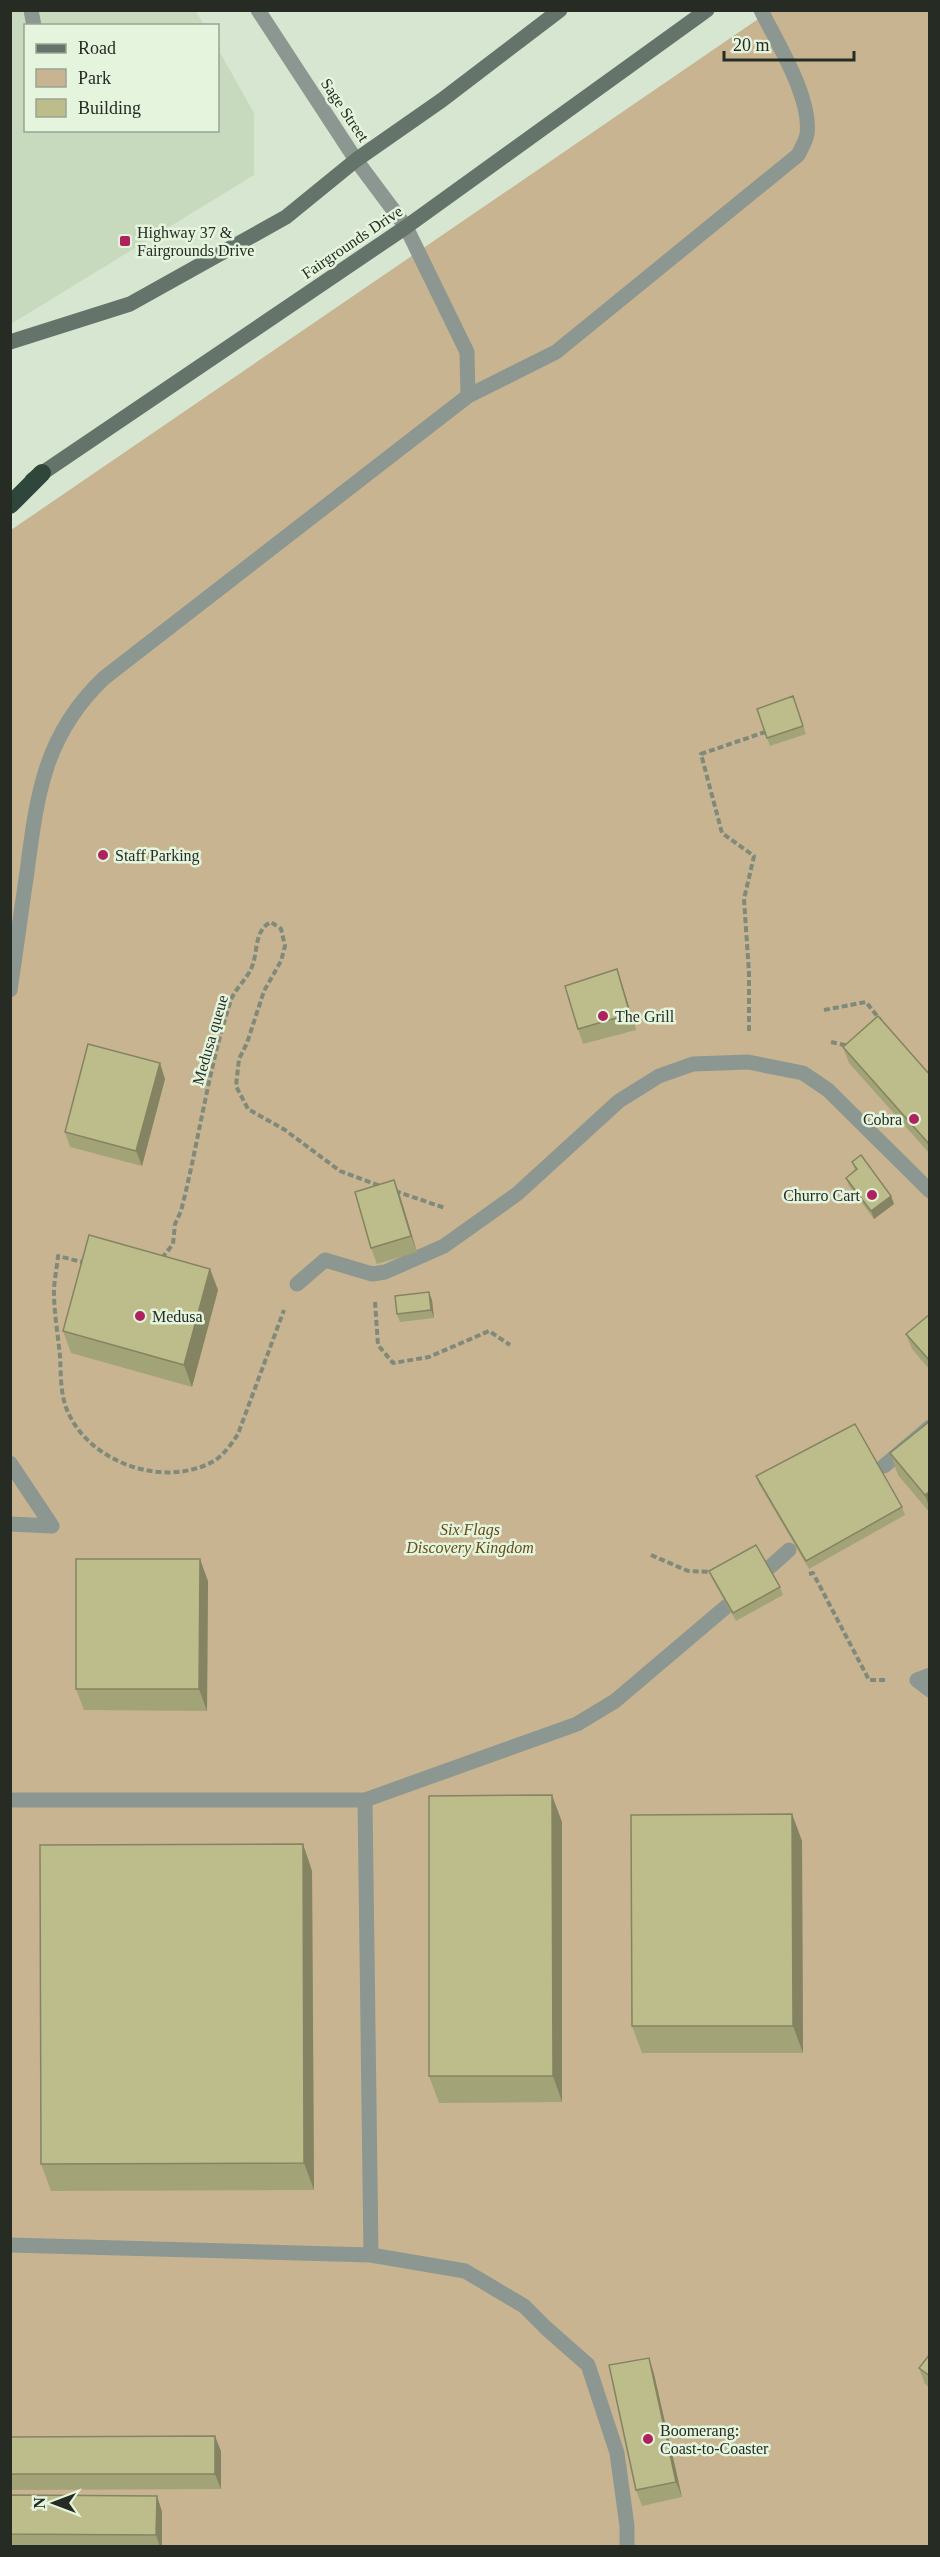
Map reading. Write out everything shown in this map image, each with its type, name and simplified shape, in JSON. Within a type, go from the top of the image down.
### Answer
[{"type":"highway","points":[[10,505],[42,473]]},
{"type":"main road","points":[[10,342],[130,304],[286,217],[357,160],[442,100],[560,10]]},
{"type":"main road","name":"Fairgrounds Drive","points":[[10,495],[406,227],[707,10]]},
{"type":"street","name":"Sage Street","points":[[258,10],[357,160],[406,227],[467,351],[468,396]]},
{"type":"street","points":[[10,990],[33,824],[42,778],[67,721],[86,696],[104,678],[468,396],[556,352],[798,155],[807,136],[808,116],[801,94],[761,10]]},
{"type":"street","points":[[297,1284],[325,1260],[372,1274],[385,1272],[444,1246],[517,1194],[620,1101],[659,1077],[693,1064],[748,1062],[803,1073],[828,1090],[930,1191]]},
{"type":"street","points":[[884,1466],[930,1427]]},
{"type":"street","points":[[10,1463],[52,1526],[10,1524]]},
{"type":"street","points":[[770,1568],[789,1550]]},
{"type":"street","points":[[10,1800],[365,1800],[578,1724],[615,1701],[728,1606]]},
{"type":"street","points":[[923,1677],[930,1690]]},
{"type":"street","points":[[365,1800],[371,2255]]},
{"type":"street","points":[[10,2245],[371,2255],[465,2271],[524,2306],[588,2364],[617,2453],[627,2526],[627,2547]]},
{"type":"path","points":[[748,1062],[749,973],[744,898],[754,856],[722,833],[701,754],[765,732]]},
{"type":"path","name":"Medusa queue","points":[[160,1266],[162,1258],[175,1238],[175,1224],[186,1194],[209,1081],[232,998],[251,969],[258,944],[258,933],[262,927],[271,922],[281,929],[285,946],[281,962],[264,991],[247,1043],[239,1059],[236,1086],[248,1108],[285,1130],[340,1172],[480,1221]]},
{"type":"path","points":[[824,1010],[866,1002],[886,1028]]},
{"type":"path","points":[[831,1042],[853,1047]]},
{"type":"path","points":[[95,1265],[58,1256],[54,1292],[62,1387],[67,1410],[88,1440],[105,1455],[142,1470],[180,1472],[199,1468],[217,1460],[238,1434],[266,1363],[280,1318],[297,1284]]},
{"type":"path","points":[[372,1274],[378,1345],[393,1363],[429,1357],[489,1330],[510,1345]]},
{"type":"path","points":[[651,1555],[688,1571],[723,1573]]},
{"type":"path","points":[[813,1573],[869,1680],[923,1677]]},
{"type":"shaded area","points":[[11,11],[196,11],[203,24],[24,24],[24,132],[219,132],[219,51],[254,113],[254,175],[11,324]]},
{"type":"green space","name":"Six Flags Discovery Kingdom","points":[[770,11],[929,11],[929,2546],[11,2546],[11,530]]},
{"type":"building","points":[[793,696],[803,726],[767,738],[757,709]]},
{"type":"building","name":"The Grill","points":[[617,969],[630,1014],[578,1029],[565,986]]},
{"type":"building","name":"Cobra","points":[[878,1016],[930,1075],[930,1145],[843,1047]]},
{"type":"building","points":[[88,1044],[160,1063],[136,1151],[65,1132]]},
{"type":"building","name":"Churro Cart","points":[[861,1155],[891,1196],[871,1211],[846,1178],[857,1169],[852,1162]]},
{"type":"building","points":[[394,1180],[411,1236],[371,1248],[355,1192]]},
{"type":"building","points":[[89,1235],[210,1269],[184,1365],[63,1331]]},
{"type":"building","points":[[429,1292],[431,1310],[397,1314],[395,1296]]},
{"type":"building","points":[[930,1314],[930,1361],[906,1334]]},
{"type":"building","points":[[930,1421],[930,1491],[925,1495],[890,1453]]},
{"type":"building","points":[[855,1424],[902,1507],[806,1561],[756,1476]]},
{"type":"building","points":[[756,1545],[780,1587],[733,1613],[709,1571]]},
{"type":"building","points":[[76,1559],[200,1559],[199,1689],[76,1689]]},
{"type":"building","points":[[552,1795],[553,2076],[429,2076],[429,1796]]},
{"type":"building","points":[[792,1814],[793,2026],[632,2026],[631,1815]]},
{"type":"building","points":[[303,1844],[304,2163],[41,2164],[40,1845]]},
{"type":"building","points":[[930,2354],[930,2376],[919,2368]]},
{"type":"building","name":"Boomerang: Coast-to-Coaster","points":[[649,2358],[676,2482],[636,2490],[609,2365]]},
{"type":"building","points":[[215,2436],[215,2474],[10,2474],[10,2437]]},
{"type":"building","points":[[10,2495],[157,2496],[156,2535],[10,2534]]},
{"type":"place","name":"Highway 37 & Fairgrounds Drive","points":[[125,241]]},
{"type":"place","name":"Staff Parking","points":[[103,855]]},
{"type":"place","name":"The Grill","points":[[603,1016]]},
{"type":"place","name":"Cobra","points":[[914,1119]]},
{"type":"place","name":"Churro Cart","points":[[872,1195]]},
{"type":"place","name":"Medusa","points":[[140,1316]]},
{"type":"place","name":"Boomerang: Coast-to-Coaster","points":[[648,2439]]}]
